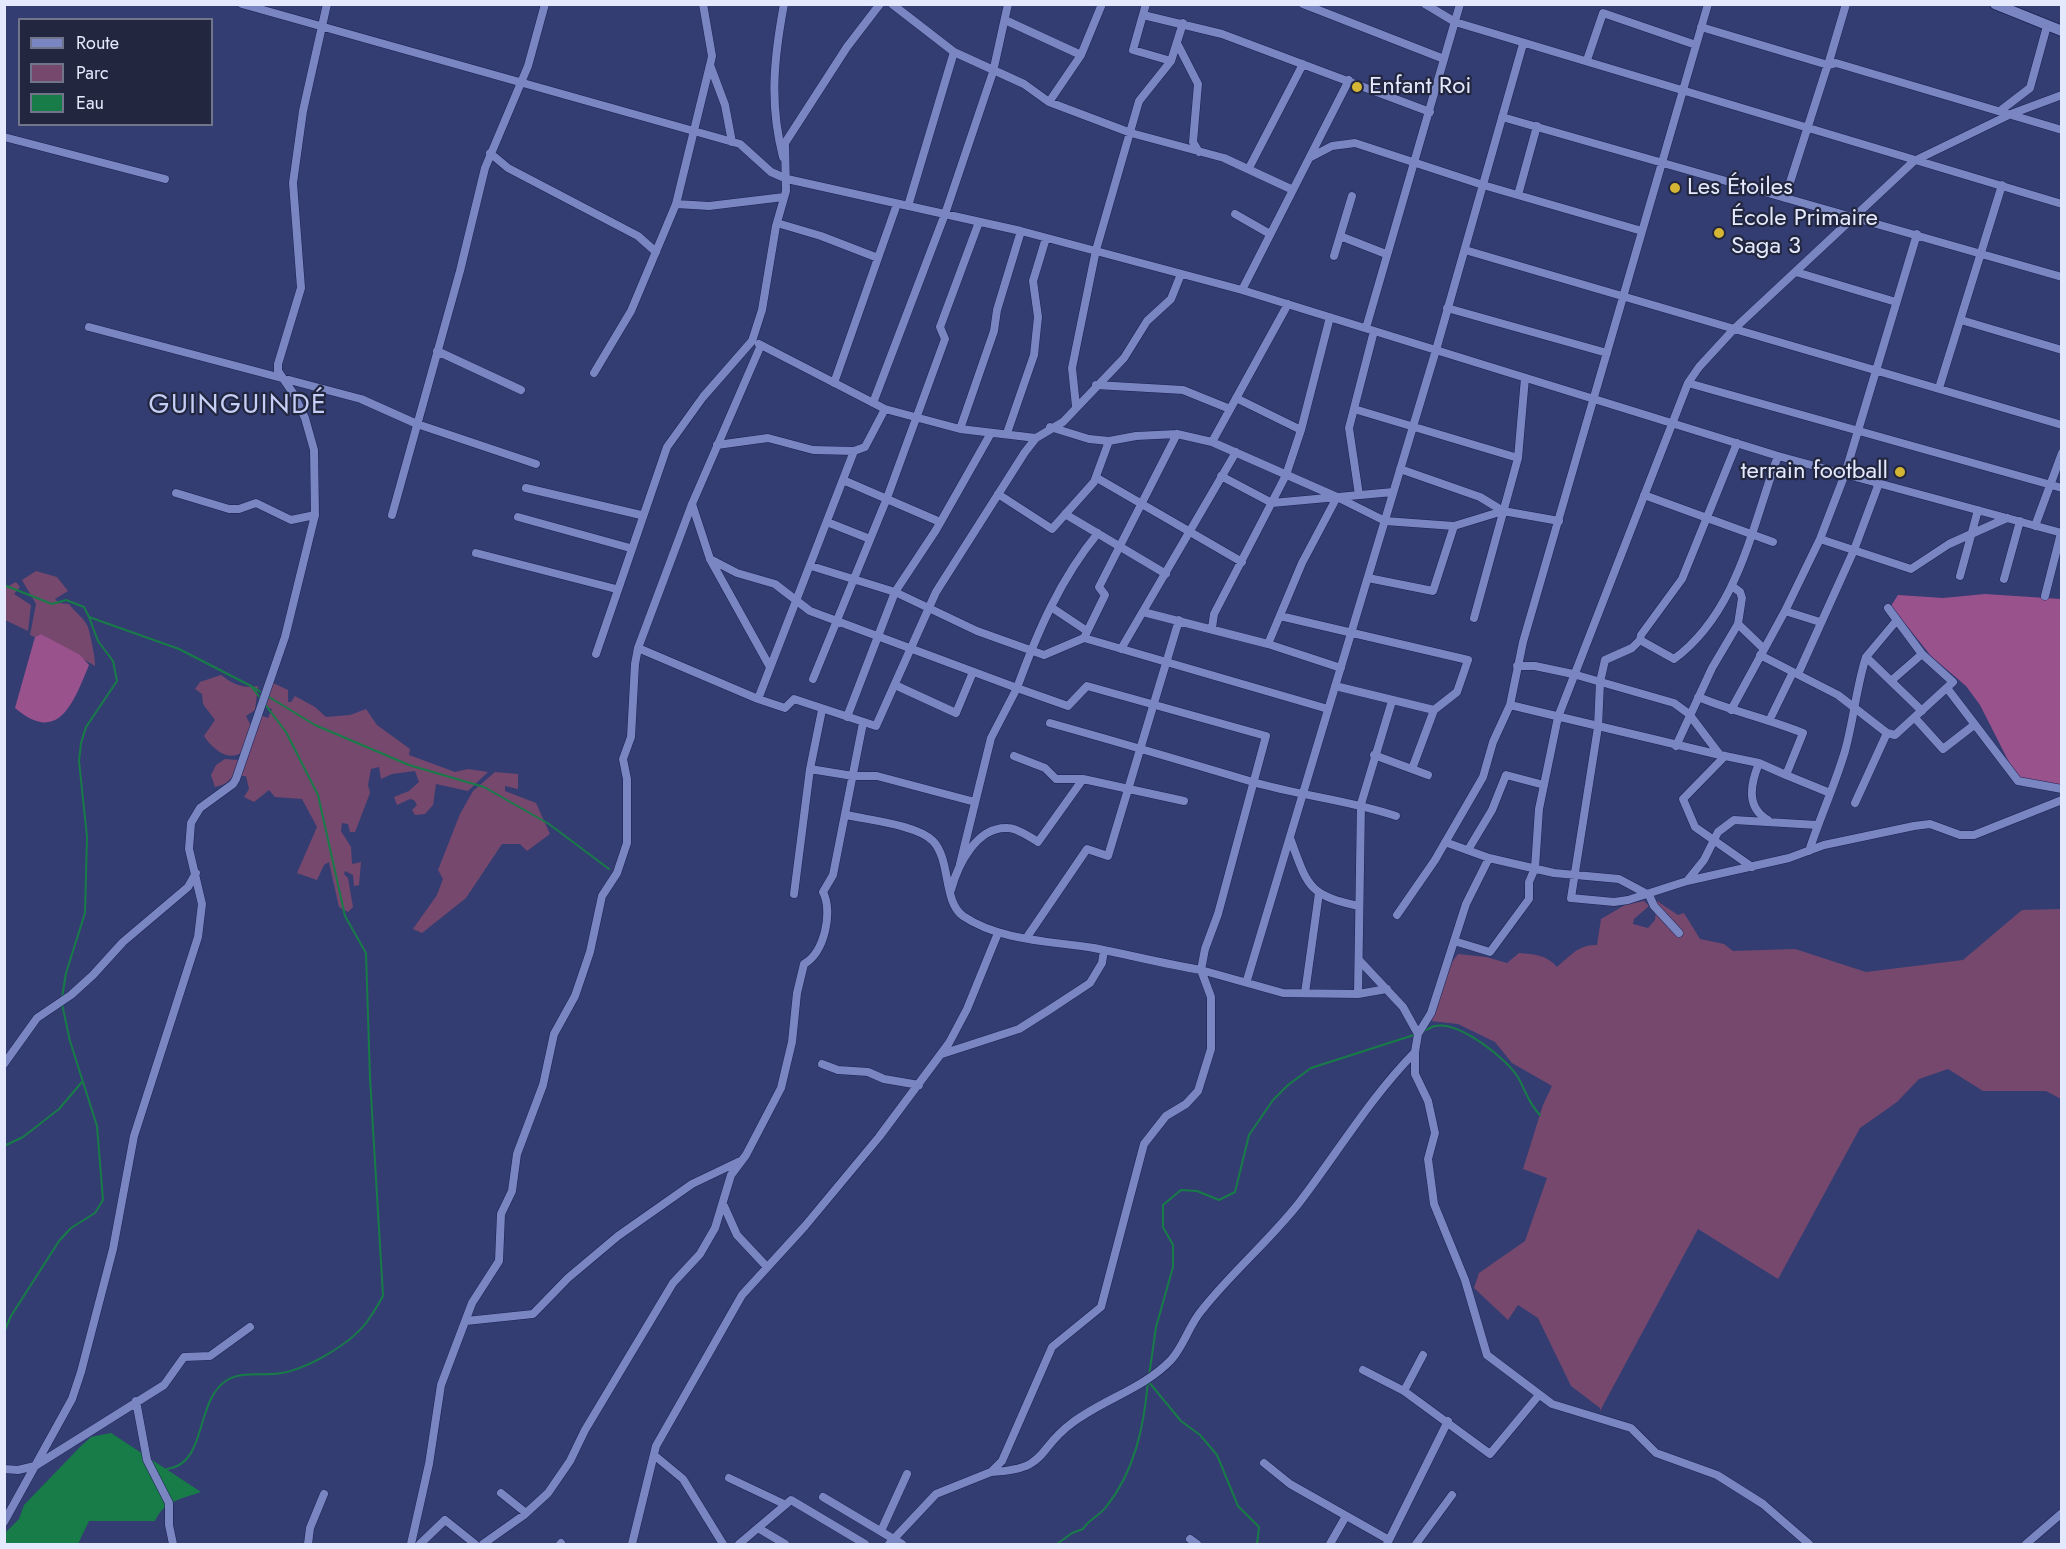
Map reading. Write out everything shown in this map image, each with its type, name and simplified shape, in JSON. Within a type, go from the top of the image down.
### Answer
[{"type":"main road","points":[[1995,4],[2061,31]]},
{"type":"street","points":[[242,4],[740,144],[771,172],[787,179],[1021,231],[1242,290],[1778,456],[2061,533],[2045,596]]},
{"type":"street","points":[[4,1522],[72,1399],[93,1334],[117,1231],[134,1136],[198,937],[202,904],[189,849],[191,823],[200,808],[233,784],[236,779],[285,637],[315,515],[314,450],[305,418],[278,371],[278,364],[301,288],[293,183],[303,111],[327,4]]},
{"type":"street","points":[[392,515],[490,153],[521,83],[545,4]]},
{"type":"street","points":[[594,373],[631,311],[676,204],[712,56],[703,4]]},
{"type":"street","points":[[596,654],[630,548],[667,447],[703,396],[752,341],[762,310],[787,179],[776,131],[773,75],[784,4]]},
{"type":"street","points":[[785,165],[786,143],[847,47],[880,4]]},
{"type":"street","points":[[892,4],[954,52],[993,72],[1024,84],[1049,102],[1131,133],[1249,168],[1293,190]]},
{"type":"street","points":[[873,403],[945,214],[993,72],[1008,4]]},
{"type":"street","points":[[1049,102],[1081,55],[1102,4]]},
{"type":"street","points":[[1146,4],[1133,51],[1171,61]]},
{"type":"street","points":[[1304,4],[1444,58]]},
{"type":"street","points":[[1425,4],[1455,22],[1523,44],[1587,60],[1682,92],[2061,204]]},
{"type":"street","points":[[1359,495],[1349,428],[1386,254],[1416,162],[1460,4]]},
{"type":"street","points":[[1587,60],[1604,4]]},
{"type":"street","points":[[1397,915],[1445,842],[1483,777],[1492,742],[1510,705],[1517,666],[1708,4]]},
{"type":"street","points":[[1785,198],[1846,4]]},
{"type":"street","points":[[1601,14],[1605,13],[1696,45]]},
{"type":"street","points":[[1143,15],[1183,23],[1349,80],[1430,112]]},
{"type":"street","points":[[1005,20],[1081,55]]},
{"type":"street","points":[[1076,406],[1072,368],[1096,250],[1139,101],[1171,61],[1178,45],[1183,23]]},
{"type":"street","points":[[2001,111],[2030,88],[2047,26]]},
{"type":"street","points":[[1701,27],[1828,65],[1840,63],[2061,130]]},
{"type":"street","points":[[1247,980],[1436,350],[1523,44]]},
{"type":"street","points":[[1178,45],[1198,84],[1193,142],[1199,152]]},
{"type":"street","points":[[908,206],[954,52]]},
{"type":"street","points":[[1249,168],[1303,64]]},
{"type":"street","points":[[710,65],[725,105],[732,142]]},
{"type":"street","points":[[1242,290],[1349,80]]},
{"type":"street","points":[[1454,941],[1490,952],[1529,899],[1529,882],[1535,868],[1536,829],[1558,717],[1688,383],[1699,367],[1734,329],[1914,161],[2011,114],[2061,95]]},
{"type":"street","points":[[1502,117],[2061,277]]},
{"type":"street","points":[[1518,195],[1537,126]]},
{"type":"street","points":[[4,137],[165,179]]},
{"type":"street","points":[[1311,157],[1332,146],[1355,142],[1518,195],[1642,231]]},
{"type":"street","points":[[490,153],[508,168],[638,236],[656,252]]},
{"type":"street","points":[[1939,388],[2002,185]]},
{"type":"street","points":[[1334,256],[1352,196]]},
{"type":"street","points":[[676,204],[709,206],[784,197]]},
{"type":"street","points":[[834,383],[897,204]]},
{"type":"street","points":[[1235,214],[1270,234]]},
{"type":"street","points":[[813,679],[887,498],[916,419],[945,339],[940,327],[979,222]]},
{"type":"street","points":[[777,223],[821,236],[878,258]]},
{"type":"street","points":[[960,429],[994,331],[997,310],[1021,231]]},
{"type":"street","points":[[1731,710],[1785,611],[1820,539],[1845,474],[1917,234]]},
{"type":"street","points":[[1340,237],[1386,254]]},
{"type":"street","points":[[1007,433],[1034,355],[1038,317],[1033,281],[1046,238]]},
{"type":"street","points":[[1465,250],[2061,425]]},
{"type":"street","points":[[1796,272],[1896,302]]},
{"type":"street","points":[[638,648],[758,699],[785,708],[794,699],[876,726],[936,592],[998,494],[1036,438],[1050,427],[1063,422],[1124,358],[1147,321],[1171,299],[1181,274]]},
{"type":"street","points":[[1212,442],[1288,304]]},
{"type":"street","points":[[1447,308],[1607,353]]},
{"type":"street","points":[[1212,628],[1214,614],[1286,475],[1301,430],[1330,317]]},
{"type":"street","points":[[1961,320],[2061,350]]},
{"type":"street","points":[[89,327],[361,399],[417,424],[536,464]]},
{"type":"street","points":[[752,341],[885,409],[960,429],[1036,438]]},
{"type":"street","points":[[411,1545],[429,1464],[441,1385],[476,1294],[499,1261],[501,1214],[513,1188],[516,1160],[543,1085],[554,1034],[578,989],[590,952],[602,896],[617,873],[627,843],[627,779],[623,759],[631,737],[638,648],[692,504],[761,345]]},
{"type":"street","points":[[437,351],[521,390]]},
{"type":"street","points":[[1474,618],[1518,458],[1525,378]]},
{"type":"street","points":[[1688,383],[2061,488]]},
{"type":"street","points":[[1096,385],[1183,390],[1230,409]]},
{"type":"street","points":[[1236,398],[1301,430]]},
{"type":"street","points":[[717,445],[768,438],[813,450],[854,451],[865,447],[885,409]]},
{"type":"street","points":[[1354,409],[1518,458]]},
{"type":"street","points":[[1050,427],[1089,439],[1109,441],[1136,436],[1177,434],[1212,442],[1337,497],[1385,521],[1454,526],[1503,511]]},
{"type":"street","points":[[847,717],[895,592],[940,522],[991,433]]},
{"type":"street","points":[[811,566],[895,592],[929,609],[1044,655],[1086,635],[1105,595],[1099,587],[1177,434]]},
{"type":"street","points":[[998,494],[1052,529],[1097,478],[1109,441]]},
{"type":"street","points":[[1737,443],[1682,579],[1645,629],[1640,640],[1632,648],[1605,660],[1600,682],[1598,727],[1572,898],[1614,902],[1649,895],[1687,881],[1752,867],[1844,840],[1930,824],[1960,835],[1974,835],[2061,800]]},
{"type":"street","points":[[758,699],[794,601],[811,566],[854,451]]},
{"type":"street","points":[[1121,649],[1236,452]]},
{"type":"street","points":[[2035,526],[2061,453]]},
{"type":"street","points":[[1640,640],[1674,659],[1699,638],[1732,586],[1778,456]]},
{"type":"street","points":[[1400,469],[1480,497],[1503,511],[1559,521]]},
{"type":"street","points":[[1221,476],[1272,503],[1393,492]]},
{"type":"street","points":[[1097,478],[1242,562]]},
{"type":"street","points":[[843,480],[940,522]]},
{"type":"street","points":[[1770,720],[1796,673],[1854,550],[1879,483]]},
{"type":"street","points":[[526,488],[642,515]]},
{"type":"street","points":[[176,493],[229,509],[239,509],[256,503],[291,520],[315,515]]},
{"type":"street","points":[[1644,495],[1773,542]]},
{"type":"street","points":[[1268,644],[1302,563],[1337,497]]},
{"type":"street","points":[[692,504],[710,559],[770,667]]},
{"type":"street","points":[[1960,576],[1978,510]]},
{"type":"street","points":[[1065,513],[1166,574]]},
{"type":"street","points":[[518,517],[630,548]]},
{"type":"street","points":[[1820,539],[1914,569],[1949,544],[2007,518]]},
{"type":"street","points":[[2004,579],[2020,521]]},
{"type":"street","points":[[827,522],[870,539]]},
{"type":"street","points":[[1368,578],[1433,591],[1454,526]]},
{"type":"street","points":[[950,894],[960,864],[991,738],[1017,688],[1030,651],[1070,569],[1098,533]]},
{"type":"street","points":[[476,553],[616,589]]},
{"type":"street","points":[[710,559],[737,573],[775,584],[794,601],[837,621],[1068,706],[1087,686],[1266,736],[1201,969],[1211,997],[1211,1049],[1198,1091],[1186,1104],[1166,1116],[1144,1144],[1101,1307],[1052,1347],[1002,1461],[991,1472]]},
{"type":"street","points":[[1676,746],[1689,714],[1738,624],[1742,598],[1740,592],[1732,586]]},
{"type":"street","points":[[1051,607],[1086,635],[1121,649],[1328,709]]},
{"type":"street","points":[[1738,624],[1762,652],[1838,695],[1887,734],[1895,735],[1953,682],[1922,654],[1888,608]]},
{"type":"street","points":[[1785,611],[1820,622]]},
{"type":"street","points":[[1143,612],[1212,628],[1341,668]]},
{"type":"street","points":[[1280,616],[1468,660],[1457,692],[1434,710],[1412,769]]},
{"type":"street","points":[[1027,937],[1087,849],[1108,856],[1179,620]]},
{"type":"street","points":[[1809,851],[1840,767],[1856,708],[1856,689],[1866,657],[1897,620]]},
{"type":"street","points":[[1891,681],[1922,654]]},
{"type":"street","points":[[1866,657],[1922,711]]},
{"type":"street","points":[[1517,666],[1535,666],[1573,674],[1660,697],[1674,703],[1689,714],[1722,755]]},
{"type":"street","points":[[895,685],[956,713],[973,672]]},
{"type":"street","points":[[1335,686],[1434,710]]},
{"type":"street","points":[[1947,688],[2018,782],[2061,789]]},
{"type":"street","points":[[1698,697],[1803,733],[1786,775]]},
{"type":"street","points":[[1358,994],[1361,804],[1392,701]]},
{"type":"street","points":[[1510,705],[1676,746],[1759,763],[1830,793]]},
{"type":"street","points":[[794,894],[810,769],[822,710]]},
{"type":"street","points":[[1915,718],[1943,749],[1974,725]]},
{"type":"street","points":[[483,1545],[526,1513],[548,1493],[570,1461],[585,1430],[673,1283],[705,1247],[720,1219],[722,1202],[731,1175],[746,1155],[781,1088],[792,1042],[797,993],[804,964],[810,960],[826,935],[827,899],[823,892],[833,875],[863,723]]},
{"type":"street","points":[[1050,723],[1254,782],[1303,794],[1361,804],[1396,816]]},
{"type":"street","points":[[1855,803],[1887,734]]},
{"type":"street","points":[[1374,755],[1428,775]]},
{"type":"street","points":[[1722,755],[1683,799],[1695,827],[1752,867]]},
{"type":"street","points":[[1014,756],[1045,768],[1056,779],[1083,779],[1184,801]]},
{"type":"street","points":[[1759,763],[1751,794],[1757,812],[1768,820]]},
{"type":"street","points":[[810,769],[853,776],[877,776],[975,802]]},
{"type":"street","points":[[1468,850],[1492,810],[1506,776],[1544,784]]},
{"type":"street","points":[[960,864],[970,849],[991,830],[1010,827],[1038,842],[1083,779]]},
{"type":"street","points":[[846,815],[920,832],[934,842],[948,877],[952,904],[962,915],[998,933],[1201,969],[1242,981],[1247,980],[1283,993],[1358,994],[1387,989]]},
{"type":"street","points":[[1687,881],[1704,860],[1713,840],[1723,826],[1734,820],[1768,820],[1818,825]]},
{"type":"street","points":[[1290,837],[1308,880],[1318,893],[1325,898],[1359,906]]},
{"type":"street","points":[[1445,842],[1489,858],[1574,877],[1609,877],[1649,895],[1654,906],[1679,933]]},
{"type":"street","points":[[1489,858],[1466,904],[1431,1013],[1418,1034],[1415,1052],[1415,1074],[1428,1101],[1435,1133],[1428,1159],[1434,1204],[1465,1280],[1486,1352],[1539,1395],[1559,1407],[1631,1428],[1656,1453],[1718,1475],[1763,1504],[1809,1545]]},
{"type":"street","points":[[4,1064],[37,1018],[71,995],[93,975],[123,942],[188,887],[196,873]]},
{"type":"street","points":[[1305,993],[1318,893]]},
{"type":"street","points":[[632,1545],[657,1443],[742,1295],[805,1226],[919,1085],[941,1054],[967,1009],[998,933]]},
{"type":"street","points":[[941,1054],[1019,1029],[1049,1010],[1090,983],[1102,963],[1104,950]]},
{"type":"street","points":[[1359,960],[1403,1007],[1418,1034]]},
{"type":"street","points":[[891,1541],[936,1494],[991,1472],[1026,1467],[1040,1458],[1070,1424],[1111,1398],[1148,1381],[1173,1358],[1191,1322],[1218,1289],[1268,1241],[1386,1083],[1415,1052]]},
{"type":"street","points":[[822,1064],[838,1070],[868,1072],[884,1079],[919,1085]]},
{"type":"street","points":[[466,1321],[533,1314],[568,1278],[618,1236],[692,1184],[724,1170],[746,1155]]},
{"type":"street","points":[[722,1202],[727,1219],[737,1235],[767,1267]]},
{"type":"street","points":[[4,1469],[18,1470],[35,1466],[164,1385],[184,1357],[210,1356],[250,1328]]},
{"type":"street","points":[[1404,1391],[1423,1355]]},
{"type":"street","points":[[1363,1370],[1404,1391],[1448,1421],[1490,1454],[1539,1395]]},
{"type":"street","points":[[136,1401],[147,1460],[169,1503],[169,1525],[173,1545]]},
{"type":"street","points":[[1264,1463],[1290,1484],[1388,1542],[1448,1421]]},
{"type":"street","points":[[654,1455],[683,1479],[723,1545]]},
{"type":"street","points":[[880,1531],[907,1474]]},
{"type":"street","points":[[729,1479],[784,1504]]},
{"type":"street","points":[[501,1493],[526,1513]]},
{"type":"street","points":[[308,1545],[310,1528],[324,1494]]},
{"type":"street","points":[[1416,1545],[1452,1496]]},
{"type":"street","points":[[823,1497],[880,1531],[891,1541],[902,1545]]},
{"type":"street","points":[[739,1545],[784,1504],[794,1501],[865,1545]]},
{"type":"street","points":[[2026,1545],[2061,1513]]},
{"type":"street","points":[[1329,1545],[1346,1516]]},
{"type":"street","points":[[420,1545],[445,1520],[475,1545]]},
{"type":"street","points":[[758,1528],[785,1545]]},
{"type":"street","points":[[1190,1539],[1197,1545]]},
{"type":"green space","points":[[36,571],[57,577],[68,591],[55,599],[59,603],[69,604],[87,624],[95,666],[41,634],[35,637],[30,635],[36,604],[22,580]]},
{"type":"green space","points":[[16,582],[20,587],[14,594],[31,605],[28,631],[5,620],[5,588]]},
{"type":"green space","points":[[221,675],[238,685],[258,686],[255,710],[246,716],[251,726],[242,752],[231,756],[221,753],[204,736],[215,720],[203,704],[202,694],[195,689],[200,682]]},
{"type":"green space","points":[[273,683],[288,690],[288,702],[291,702],[295,696],[315,707],[326,717],[350,715],[366,709],[377,725],[410,749],[409,755],[455,772],[468,769],[488,772],[468,791],[436,784],[433,805],[425,814],[415,815],[412,810],[417,805],[414,800],[410,799],[397,805],[394,797],[409,791],[419,782],[415,771],[392,774],[381,779],[379,767],[371,769],[368,785],[370,793],[355,832],[350,832],[348,824],[342,823],[341,831],[351,847],[352,864],[361,862],[359,885],[354,886],[353,875],[345,871],[344,874],[348,878],[353,907],[348,912],[339,907],[329,862],[324,865],[317,880],[297,873],[317,827],[302,799],[275,797],[269,790],[254,802],[244,797],[249,789],[246,776],[241,776],[260,715],[268,718],[272,709],[264,706]]},
{"type":"green space","points":[[225,759],[239,760],[231,778],[225,784],[215,787],[211,775],[216,765]]},
{"type":"green space","points":[[495,772],[518,774],[518,789],[505,786],[505,791],[536,803],[550,834],[527,851],[520,844],[502,844],[466,898],[422,933],[413,929],[437,895],[443,879],[438,870],[460,814],[473,791]]},
{"type":"green space","points":[[1644,901],[1649,906],[1634,919],[1633,924],[1648,928],[1655,920],[1657,901],[1678,915],[1684,913],[1700,939],[1724,944],[1733,951],[1795,949],[1866,972],[1963,960],[2022,910],[2061,909],[2061,1099],[2046,1091],[1983,1091],[1948,1069],[1919,1079],[1897,1102],[1860,1128],[1778,1279],[1698,1229],[1600,1411],[1600,1408],[1571,1386],[1538,1318],[1518,1305],[1508,1320],[1474,1288],[1479,1273],[1525,1241],[1547,1178],[1523,1169],[1543,1105],[1552,1086],[1512,1063],[1495,1042],[1458,1024],[1431,1021],[1445,977],[1458,954],[1486,957],[1507,963],[1519,953],[1530,954],[1545,958],[1557,967],[1585,946],[1597,945],[1601,919],[1625,905]]},
{"type":"shaded area","points":[[1985,594],[2061,599],[2061,785],[2020,778],[2011,766],[1980,705],[1966,686],[1931,656],[1891,606],[1898,595],[1943,598]]},
{"type":"shaded area","points":[[41,634],[80,655],[89,665],[71,704],[63,714],[54,721],[43,722],[30,719],[15,708],[35,637]]},
{"type":"water","points":[[111,1433],[201,1492],[168,1505],[155,1521],[89,1521],[78,1544],[5,1544],[5,1533],[19,1519],[24,1505],[91,1437]]},
{"type":"waterway","points":[[4,585],[52,604],[66,600],[84,607],[89,617],[179,649],[251,686],[315,725],[409,765],[484,787],[549,824],[609,869]]},
{"type":"waterway","points":[[62,998],[66,973],[85,913],[87,837],[79,761],[81,743],[86,727],[117,681],[113,661],[98,641],[89,617]]},
{"type":"waterway","points":[[251,686],[261,699]]},
{"type":"waterway","points":[[167,1469],[180,1465],[189,1456],[209,1402],[227,1380],[243,1375],[284,1372],[323,1357],[358,1332],[383,1296],[370,1078],[366,953],[345,916],[318,795],[286,732],[264,703]]},
{"type":"waterway","points":[[4,1332],[11,1316],[59,1241],[71,1228],[95,1213],[103,1200],[97,1126],[70,1041],[62,1004]]},
{"type":"waterway","points":[[1422,1032],[1435,1026],[1445,1026],[1457,1029],[1482,1043],[1513,1071],[1540,1115]]},
{"type":"waterway","points":[[1149,1376],[1156,1327],[1173,1267],[1173,1245],[1163,1227],[1163,1205],[1181,1190],[1197,1191],[1219,1200],[1235,1192],[1249,1135],[1273,1100],[1288,1085],[1311,1068],[1417,1034]]},
{"type":"waterway","points":[[4,1146],[23,1137],[59,1109],[82,1082]]},
{"type":"waterway","points":[[1148,1381],[1181,1421],[1200,1435],[1217,1455],[1238,1506],[1259,1527],[1257,1544]]},
{"type":"waterway","points":[[1057,1544],[1072,1533],[1083,1529],[1103,1510],[1116,1493],[1131,1463],[1141,1431],[1148,1381]]},
{"type":"place","name":"Enfant Roi","points":[[1357,87]]},
{"type":"place","name":"Les Étoiles","points":[[1675,188]]},
{"type":"place","name":"École Primaire Saga 3","points":[[1719,233]]},
{"type":"place","name":"terrain football","points":[[1900,472]]},
{"type":"district","name":"GUINGUINDÉ","points":[[238,406]]}]
